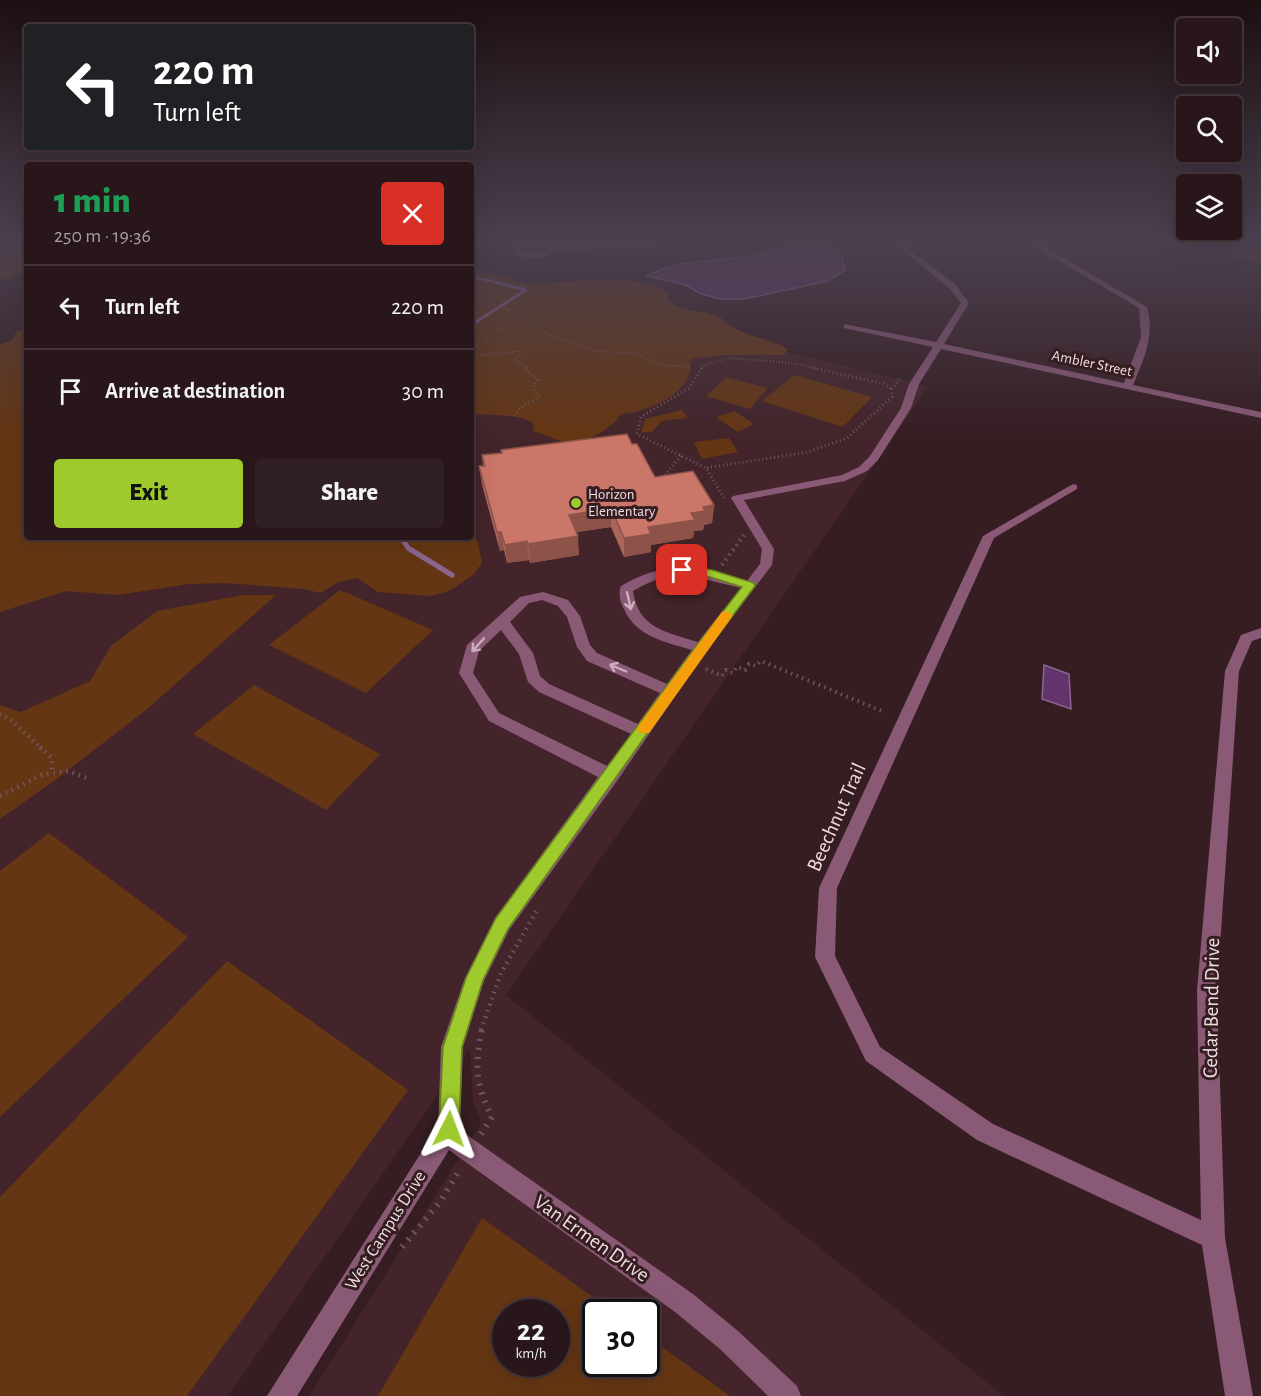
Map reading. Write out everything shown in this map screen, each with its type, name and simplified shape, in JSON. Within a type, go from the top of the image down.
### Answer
[{"type":"street","points":[[938,345],[963,308]]},
{"type":"street","points":[[1128,385],[1143,347],[1148,320],[1143,308]]},
{"type":"street","name":"Ambler Street","points":[[847,326],[1261,415]]},
{"type":"street","name":"West Campus Drive","points":[[281,1396],[449,1129],[452,1047],[475,978],[502,924],[701,648],[766,565],[768,549],[737,498],[845,478],[863,469],[874,458],[906,408],[914,384],[938,345]]},
{"type":"street","name":"Beechnut Trail","points":[[1073,487],[989,536],[828,888],[825,957],[873,1054],[985,1132],[1213,1239]]},
{"type":"street","points":[[701,648],[650,631],[635,619],[626,602],[626,589],[639,579],[682,570],[712,573],[750,586]]},
{"type":"street","points":[[610,776],[494,717],[466,673],[472,649],[525,600],[543,596],[563,603],[573,616],[584,646],[592,657],[671,692]]},
{"type":"street","points":[[502,621],[526,653],[533,678],[544,688],[642,732]]},
{"type":"street","name":"Cedar Bend Drive","points":[[1239,1396],[1213,1239],[1207,990],[1232,671],[1246,638],[1261,633]]},
{"type":"street","name":"Van Ermen Drive","points":[[446,1134],[684,1303],[729,1340],[787,1396]]},
{"type":"path","points":[[505,308],[540,327],[547,334],[594,351],[635,353],[659,365],[690,367]]},
{"type":"path","points":[[474,346],[494,336],[516,314]]},
{"type":"path","points":[[474,356],[521,351],[515,360],[526,365],[528,368],[526,370],[538,380],[533,386],[539,398],[523,405],[514,416]]},
{"type":"path","points":[[706,468],[637,434],[641,417],[689,388],[703,366],[728,358],[792,363],[884,384],[892,389]]},
{"type":"path","points":[[784,457],[808,453],[847,438],[892,397],[892,389],[904,373]]},
{"type":"path","points":[[658,483],[681,456]]},
{"type":"path","points":[[706,669],[722,676],[726,670],[733,673],[737,667],[745,670],[749,664],[756,666],[761,661],[882,711]]},
{"type":"path","points":[[0,714],[12,721],[52,758],[52,773]]},
{"type":"path","points":[[0,796],[42,775],[52,773],[68,771],[89,779]]},
{"type":"shaded area","points":[[474,308],[605,308],[929,386],[506,995],[1004,1396],[309,1396],[481,1123],[473,1101],[470,1048],[228,1396],[0,1396],[0,445],[24,527],[24,540],[474,540]]},
{"type":"shaded area","points":[[474,308],[683,308],[716,316],[740,331],[788,349],[784,355],[721,355],[692,359],[691,370],[686,381],[671,396],[640,411],[621,414],[604,431],[588,439],[572,443],[533,431],[534,424],[527,420],[512,416],[474,413]]},
{"type":"shaded area","points":[[24,330],[24,540],[474,540],[474,536],[478,543],[482,563],[473,575],[449,591],[431,596],[378,592],[357,578],[339,582],[320,593],[304,589],[225,583],[189,584],[117,595],[66,591],[0,612],[0,344],[12,340],[17,331]]},
{"type":"shaded area","points":[[794,375],[872,397],[843,427],[762,401]]},
{"type":"shaded area","points":[[726,377],[768,388],[750,409],[706,396]]},
{"type":"shaded area","points":[[682,410],[688,418],[662,421],[652,432],[641,433],[645,419]]},
{"type":"shaded area","points":[[734,411],[754,424],[737,432],[716,417]]},
{"type":"shaded area","points":[[729,438],[738,452],[702,459],[694,442]]},
{"type":"shaded area","points":[[340,590],[433,630],[366,693],[269,645]]},
{"type":"shaded area","points":[[243,595],[276,595],[146,710],[54,781],[0,819],[0,705],[21,712],[90,681],[111,646],[157,611]]},
{"type":"shaded area","points":[[1044,665],[1069,674],[1071,709],[1042,699]]},
{"type":"shaded area","points":[[254,685],[380,754],[326,810],[193,734]]},
{"type":"shaded area","points":[[49,833],[188,937],[0,1117],[0,871]]},
{"type":"shaded area","points":[[227,961],[408,1090],[187,1396],[0,1396],[0,1197]]},
{"type":"shaded area","points":[[482,1218],[596,1299],[582,1299],[582,1377],[660,1377],[660,1345],[730,1396],[378,1396]]},
{"type":"building","points":[[627,434],[632,444],[637,444],[655,477],[693,471],[714,505],[703,507],[705,511],[691,513],[695,520],[648,527],[651,534],[624,538],[611,508],[569,515],[578,536],[528,544],[527,541],[505,545],[501,532],[497,532],[479,466],[485,466],[482,455],[502,453],[501,450]]},
{"type":"waterway","points":[[474,323],[497,308]]},
{"type":"waterway","points":[[403,540],[408,548],[452,575]]},
{"type":"slow traffic","points":[[644,729],[727,615]]},
{"type":"place","name":"Horizon Elementary","points":[[576,503]]},
{"type":"route","points":[[449,1129],[452,1047],[475,978],[502,924],[701,648],[750,586],[712,573],[682,570]]}]
